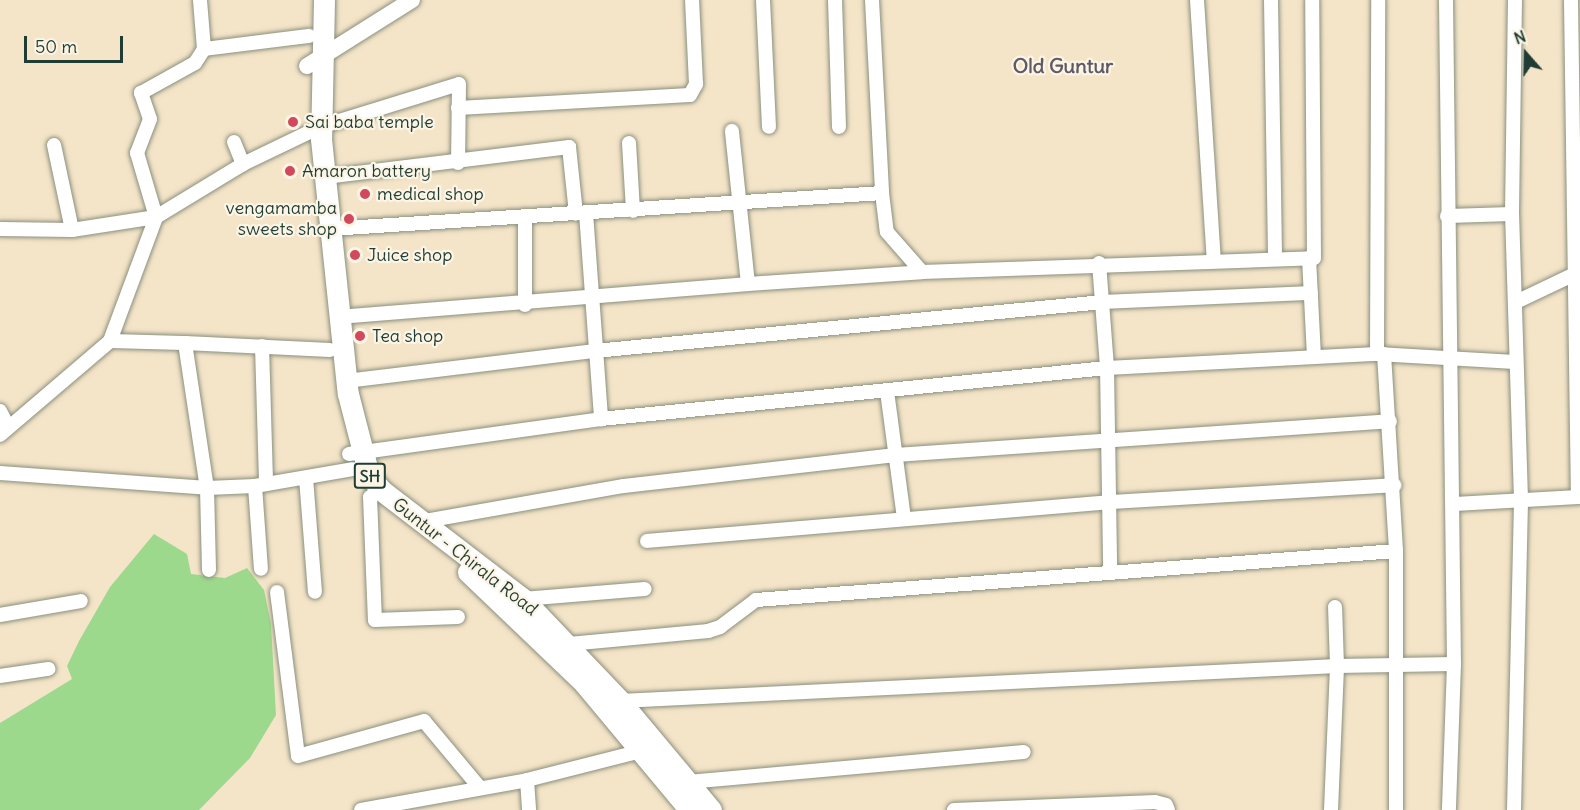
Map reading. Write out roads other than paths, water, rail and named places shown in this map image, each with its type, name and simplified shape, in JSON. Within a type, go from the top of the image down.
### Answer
[{"type":"main road","name":"Guntur - Chirala Road","points":[[312,0],[309,36],[313,62],[314,130],[330,350],[354,458],[370,497],[467,572],[522,621],[584,683],[690,810]]},
{"type":"main road","name":"Guntur - Chirala Road","points":[[313,62],[324,0]]},
{"type":"main road","name":"Guntur - Chirala Road","points":[[314,130],[325,177],[354,458],[381,490],[523,599],[620,701],[711,810]]},
{"type":"street","points":[[0,411],[4,431],[111,341],[156,217],[138,153],[150,119],[141,93],[195,63],[204,50],[200,0]]},
{"type":"street","points":[[313,62],[412,0]]},
{"type":"street","points":[[458,108],[690,95],[696,84],[692,0]]},
{"type":"street","points":[[763,0],[770,128]]},
{"type":"street","points":[[835,0],[839,127]]},
{"type":"street","points":[[872,0],[882,193],[890,237],[922,272]]},
{"type":"street","points":[[1197,0],[1214,261]]},
{"type":"street","points":[[1271,0],[1275,258]]},
{"type":"street","points":[[339,317],[922,272],[1100,263],[1314,258],[1311,0]]},
{"type":"street","points":[[1378,0],[1380,354],[1390,421],[1394,484],[1397,663],[1396,810]]},
{"type":"street","points":[[1446,0],[1454,664],[1449,810]]},
{"type":"street","points":[[1514,810],[1521,499],[1512,214],[1515,0]]},
{"type":"street","points":[[1453,504],[1579,497],[1571,0]]},
{"type":"street","points":[[204,50],[309,36]]},
{"type":"street","points":[[0,229],[72,230],[156,217],[243,164],[314,130],[459,84],[458,163]]},
{"type":"street","points":[[732,131],[748,284]]},
{"type":"street","points":[[234,142],[243,164]]},
{"type":"street","points":[[629,143],[633,211]]},
{"type":"street","points":[[54,145],[72,230]]},
{"type":"street","points":[[325,177],[458,163],[568,147],[581,213],[591,296],[601,419]]},
{"type":"street","points":[[330,229],[882,193]]},
{"type":"street","points":[[1447,216],[1512,214]]},
{"type":"street","points":[[525,218],[525,304]]},
{"type":"street","points":[[1309,258],[1314,356]]},
{"type":"street","points":[[1100,263],[1107,368],[1110,570]]},
{"type":"street","points":[[1516,302],[1577,273]]},
{"type":"street","points":[[346,381],[595,351],[1103,303],[1311,293]]},
{"type":"street","points":[[111,341],[330,350]]},
{"type":"street","points":[[185,343],[207,488],[209,570]]},
{"type":"street","points":[[261,569],[262,346]]},
{"type":"street","points":[[0,472],[207,488],[261,485],[306,478],[354,458],[601,419],[1107,368],[1380,354],[1515,362]]},
{"type":"street","points":[[887,391],[904,519]]},
{"type":"street","points":[[425,522],[624,486],[895,455],[1390,421]]},
{"type":"street","points":[[306,478],[315,592]]},
{"type":"street","points":[[647,540],[1110,502],[1394,484]]},
{"type":"street","points":[[370,497],[375,620],[458,617]]},
{"type":"street","points":[[568,644],[708,631],[720,627],[756,600],[1110,570],[1396,551]]},
{"type":"street","points":[[523,599],[645,590]]},
{"type":"street","points":[[277,592],[298,756],[424,721],[480,788]]},
{"type":"street","points":[[0,615],[81,601]]},
{"type":"street","points":[[1330,810],[1337,666],[1335,607]]},
{"type":"street","points":[[620,701],[1397,663],[1454,664]]},
{"type":"street","points":[[0,676],[48,669]]},
{"type":"street","points":[[361,810],[446,803],[480,788],[527,780],[642,751]]},
{"type":"street","points":[[688,782],[1024,752]]},
{"type":"street","points":[[527,780],[529,810]]},
{"type":"street","points":[[954,810],[1155,802],[1166,805],[1168,810]]},
{"type":"place","name":"Sai baba temple","points":[[293,122]]},
{"type":"place","name":"Amaron battery","points":[[290,171]]},
{"type":"place","name":"medical shop","points":[[365,194]]},
{"type":"place","name":"vengamamba sweets shop","points":[[349,219]]},
{"type":"place","name":"Juice shop","points":[[355,255]]},
{"type":"place","name":"Tea shop","points":[[360,336]]},
{"type":"district","name":"Old Guntur","points":[[1063,65]]}]
